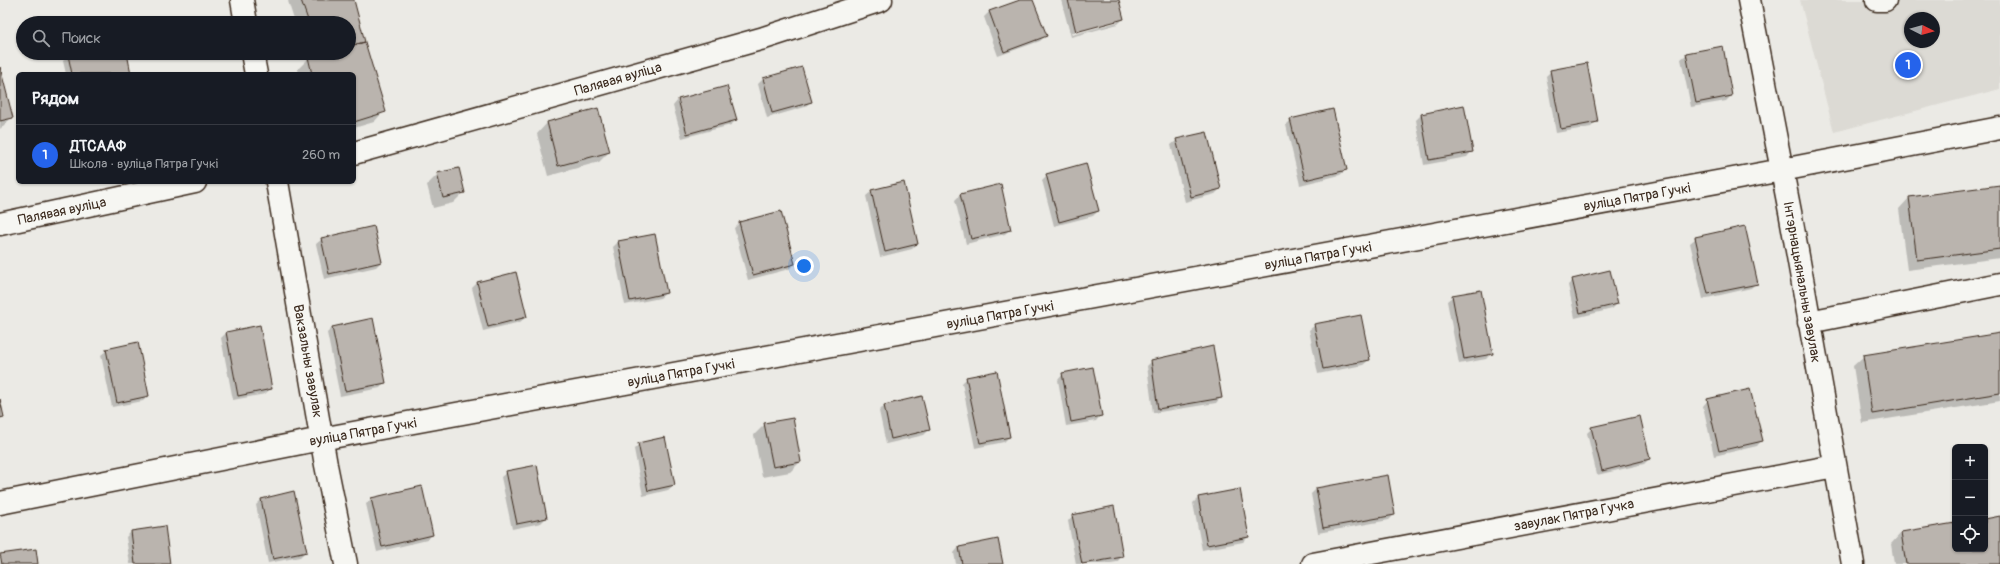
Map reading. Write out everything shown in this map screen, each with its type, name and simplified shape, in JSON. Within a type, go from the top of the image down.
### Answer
[{"type":"street","points":[[242,0],[245,16]]},
{"type":"street","name":"Палявая вуліца","points":[[356,152],[764,38],[881,0]]},
{"type":"street","name":"Інтэрнацыянальны завулак","points":[[1749,0],[1782,170],[1853,564]]},
{"type":"street","points":[[1877,0],[1885,0]]},
{"type":"street","points":[[253,60],[256,72]]},
{"type":"street","name":"вуліца Пятра Гучкі","points":[[0,502],[321,439],[1782,170],[2000,128]]},
{"type":"street","name":"Палявая вуліца","points":[[0,224],[186,184]]},
{"type":"street","name":"Вакзальны завулак","points":[[277,184],[321,439],[346,564]]},
{"type":"street","points":[[1809,322],[2000,284]]},
{"type":"street","name":"завулак Пятра Гучка","points":[[1313,564],[1835,466]]},
{"type":"shaded area","points":[[1800,0],[2000,0],[2000,89],[1834,132]]},
{"type":"building","points":[[301,0],[354,0],[365,42],[356,44],[356,16],[307,16]]},
{"type":"building","points":[[1020,0],[1033,0],[1047,36],[1004,52],[989,11]]},
{"type":"building","points":[[1068,0],[1119,0],[1124,19],[1076,32]]},
{"type":"building","points":[[365,42],[386,112],[356,121],[356,72],[312,72],[309,60],[356,60],[356,44]]},
{"type":"building","points":[[1723,46],[1732,96],[1696,103],[1686,53]]},
{"type":"building","points":[[69,60],[128,60],[131,72],[72,72]]},
{"type":"building","points":[[1587,63],[1598,122],[1561,129],[1550,70]]},
{"type":"building","points":[[0,67],[13,118],[0,121]]},
{"type":"building","points":[[802,67],[812,102],[772,113],[763,78]]},
{"type":"building","points":[[727,86],[737,120],[687,134],[678,99]]},
{"type":"building","points":[[1464,105],[1473,152],[1429,160],[1421,114]]},
{"type":"building","points":[[598,108],[610,152],[558,166],[547,122]]},
{"type":"building","points":[[1333,109],[1347,170],[1305,180],[1290,119]]},
{"type":"building","points":[[1207,132],[1221,189],[1191,197],[1176,139]]},
{"type":"building","points":[[1086,163],[1099,211],[1059,222],[1046,174]]},
{"type":"building","points":[[459,168],[465,193],[443,198],[437,173]]},
{"type":"building","points":[[904,182],[918,244],[885,252],[871,190]]},
{"type":"building","points":[[1001,184],[1011,230],[971,239],[960,194]]},
{"type":"building","points":[[2000,185],[2000,249],[1917,260],[1909,197]]},
{"type":"building","points":[[781,211],[795,264],[753,275],[739,222]]},
{"type":"building","points":[[374,226],[382,262],[329,274],[321,238]]},
{"type":"building","points":[[1745,226],[1758,284],[1708,294],[1695,237]]},
{"type":"building","points":[[655,234],[667,293],[630,301],[618,241]]},
{"type":"building","points":[[1610,270],[1618,304],[1580,313],[1572,279]]},
{"type":"building","points":[[516,272],[527,317],[488,327],[477,282]]},
{"type":"building","points":[[1481,290],[1493,354],[1464,359],[1452,295]]},
{"type":"building","points":[[1361,315],[1370,360],[1323,369],[1314,324]]},
{"type":"building","points":[[373,318],[386,383],[345,391],[332,327]]},
{"type":"building","points":[[260,325],[272,389],[238,396],[226,332]]},
{"type":"building","points":[[2000,333],[2000,393],[1872,414],[1863,355]]},
{"type":"building","points":[[138,342],[149,396],[117,403],[106,349]]},
{"type":"building","points":[[1213,346],[1222,398],[1158,409],[1151,360]]},
{"type":"building","points":[[1093,367],[1102,416],[1071,422],[1062,373]]},
{"type":"building","points":[[997,371],[1010,437],[980,443],[966,377]]},
{"type":"building","points":[[1750,389],[1763,441],[1719,451],[1707,399]]},
{"type":"building","points":[[922,396],[930,430],[891,439],[884,405]]},
{"type":"building","points":[[0,399],[4,417],[0,418]]},
{"type":"building","points":[[1640,416],[1650,459],[1602,471],[1591,427]]},
{"type":"building","points":[[793,418],[801,462],[773,467],[764,423]]},
{"type":"building","points":[[665,437],[675,485],[648,491],[638,443]]},
{"type":"building","points":[[537,465],[547,518],[517,524],[506,471]]},
{"type":"building","points":[[1388,475],[1395,515],[1323,528],[1316,488]]},
{"type":"building","points":[[422,486],[433,535],[382,547],[371,498]]},
{"type":"building","points":[[1240,489],[1249,537],[1207,545],[1198,497]]},
{"type":"building","points":[[294,491],[307,552],[273,559],[261,499]]},
{"type":"building","points":[[1114,506],[1123,557],[1082,564],[1072,515]]},
{"type":"building","points":[[2000,516],[2000,564],[1906,564],[1901,532],[1952,524],[1952,552],[1988,552],[1988,518]]},
{"type":"building","points":[[165,526],[170,564],[135,564],[131,531]]},
{"type":"building","points":[[998,539],[1003,564],[962,564],[959,547]]},
{"type":"building","points":[[36,549],[38,564],[2,564],[0,554]]},
{"type":"place","name":"ДТСААФ","points":[[1908,65]]}]
